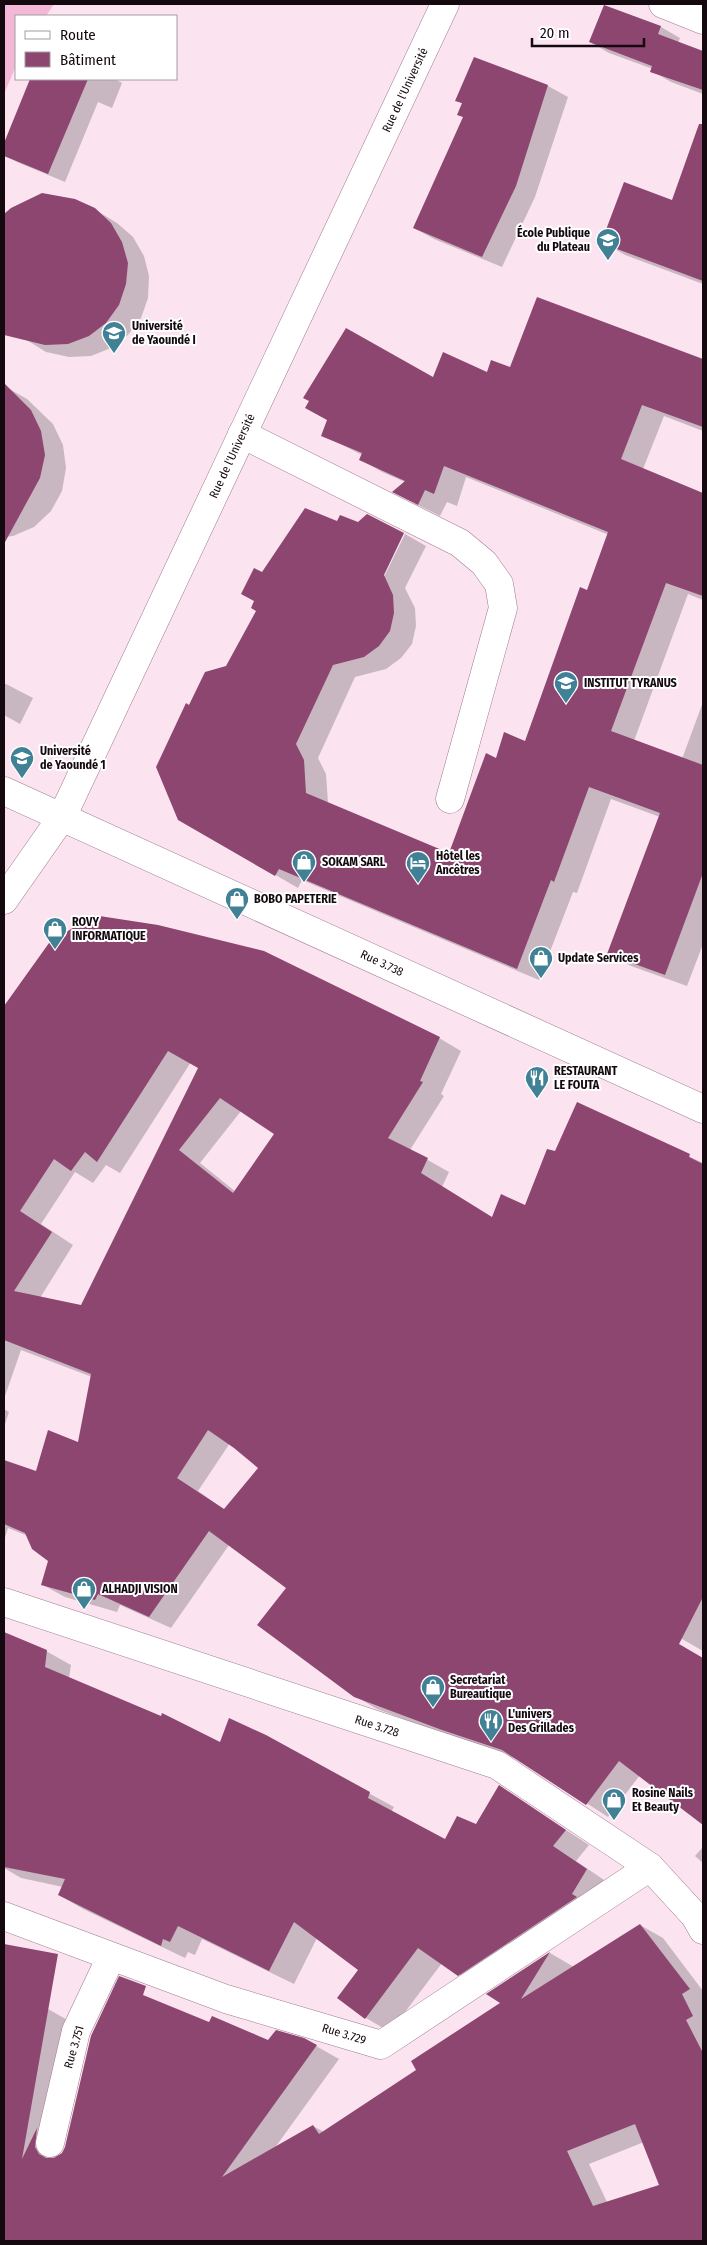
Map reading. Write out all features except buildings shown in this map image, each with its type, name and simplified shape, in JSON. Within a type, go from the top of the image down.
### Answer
[{"type":"street","name":"Rue de l'Université","points":[[4,900],[62,817],[446,4]]},
{"type":"street","points":[[663,4],[703,20]]},
{"type":"street","points":[[242,434],[460,543],[484,563],[499,584],[502,608],[450,799]]},
{"type":"street","name":"Rue 3.738","points":[[4,791],[703,1109]]},
{"type":"street","name":"Rue 3.728","points":[[4,1602],[497,1765],[650,1867],[700,1918]]},
{"type":"street","name":"Rue 3.729","points":[[4,1916],[226,1999],[381,2045],[650,1867]]},
{"type":"street","name":"Rue 3.751","points":[[50,2143],[76,2031],[111,1957]]},
{"type":"shaded area","points":[[4,4],[54,4],[47,15],[15,15],[15,68],[4,94]]},
{"type":"place","name":"École Publique du Plateau","points":[[608,261]]},
{"type":"place","name":"Université de Yaoundé I","points":[[114,354]]},
{"type":"place","name":"INSTITUT TYRANUS","points":[[566,704]]},
{"type":"place","name":"Université de Yaoundé 1","points":[[22,779]]},
{"type":"place","name":"SOKAM SARL","points":[[304,883]]},
{"type":"place","name":"Hôtel les Ancêtres","points":[[418,884]]},
{"type":"place","name":"BOBO PAPETERIE","points":[[237,920]]},
{"type":"place","name":"ROVY INFORMATIQUE","points":[[55,950]]},
{"type":"place","name":"Update Services","points":[[541,979]]},
{"type":"place","name":"RESTAURANT LE FOUTA","points":[[537,1099]]},
{"type":"place","name":"ALHADJI VISION","points":[[84,1610]]},
{"type":"place","name":"Secretariat Bureautique","points":[[433,1708]]},
{"type":"place","name":"L'univers Des Grillades","points":[[491,1742]]},
{"type":"place","name":"Rosine Nails Et Beauty","points":[[614,1821]]}]
